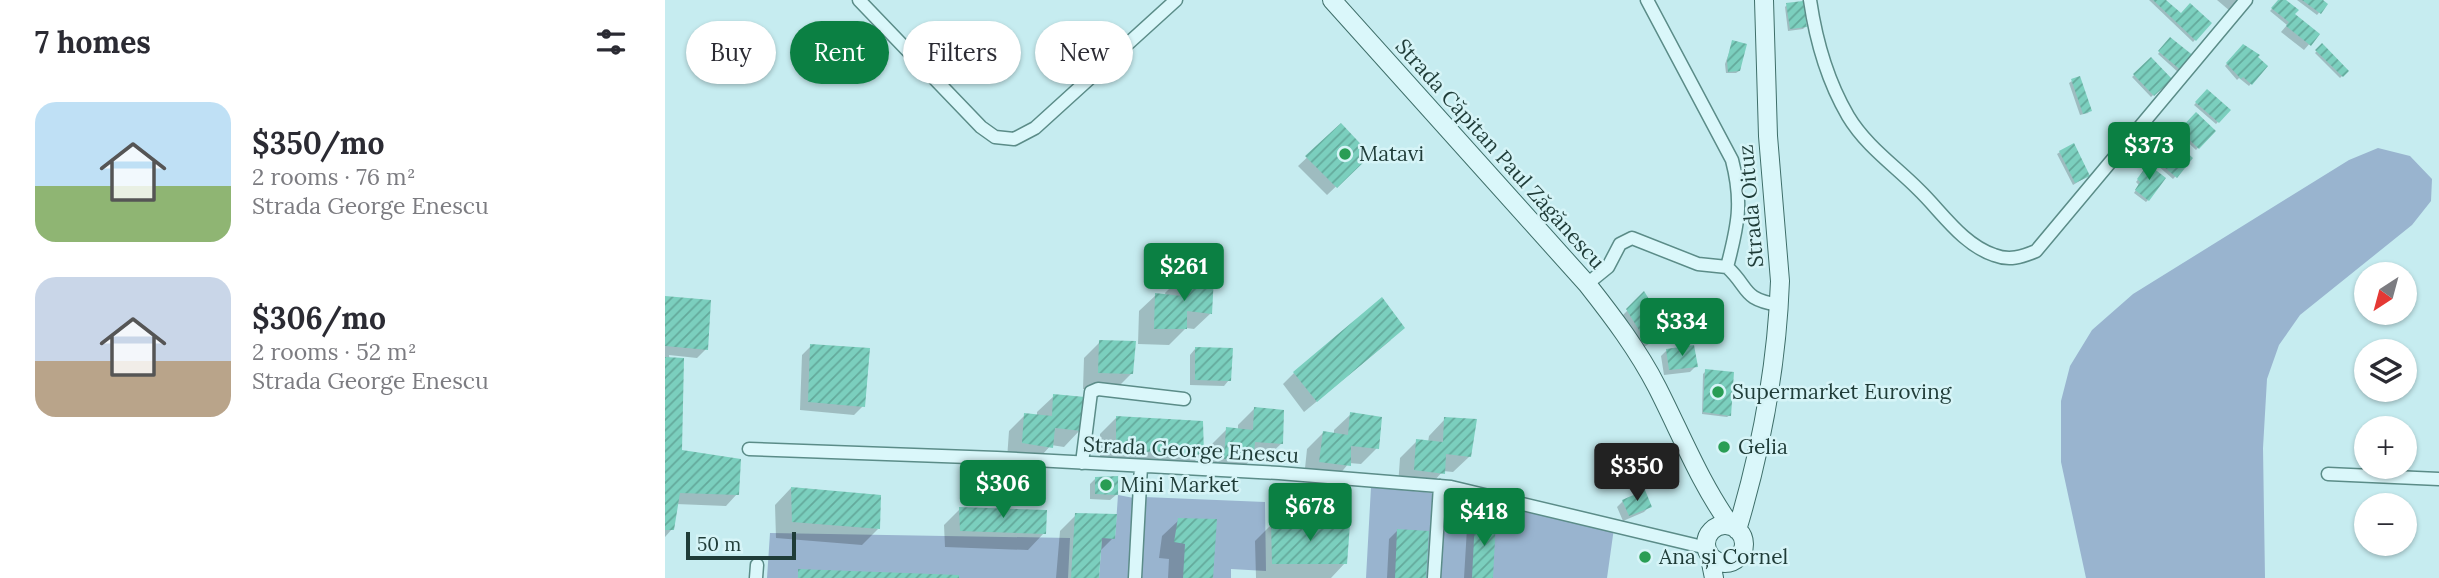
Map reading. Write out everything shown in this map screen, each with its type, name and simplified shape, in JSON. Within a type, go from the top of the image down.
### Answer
[{"type":"main road","name":"Strada Căpitan Paul Zăgănescu","points":[[1332,0],[1587,284],[1624,332],[1647,368],[1715,503],[1737,534]]},
{"type":"main road","name":"Strada Oituz","points":[[1737,534],[1750,485],[1764,411],[1779,305],[1780,281],[1768,136],[1765,0]]},
{"type":"main road","name":"Strada Căpitan Paul Zăgănescu","points":[[1688,453],[1706,515],[1707,548],[1714,578]]},
{"type":"main road","points":[[1715,528],[1737,534],[1738,557],[1728,563],[1717,561],[1707,548],[1715,528]]},
{"type":"main road","points":[[1737,534],[1739,578]]},
{"type":"street","points":[[859,0],[981,127],[995,137],[1014,139],[1035,128],[1049,116],[1176,0]]},
{"type":"street","points":[[1647,0],[1732,160],[1739,186],[1738,211],[1727,267]]},
{"type":"street","points":[[1810,0],[1820,53],[1833,87],[1862,138],[1925,196],[1957,230],[1995,256],[2012,259],[2036,251],[2246,0]]},
{"type":"street","points":[[1587,284],[1608,267],[1620,244],[1632,238],[1698,264],[1727,267],[1748,294],[1764,303],[1779,305]]},
{"type":"street","points":[[1081,463],[1091,391],[1098,389],[1184,399]]},
{"type":"street","name":"Strada George Enescu","points":[[749,449],[1279,473],[1440,486],[1707,548]]},
{"type":"street","points":[[1135,578],[1141,466]]},
{"type":"street","points":[[2328,474],[2439,479]]},
{"type":"street","points":[[1434,578],[1440,486]]},
{"type":"shaded area","points":[[2378,148],[2410,156],[2432,179],[2431,201],[2412,225],[2366,262],[2354,262],[2354,272],[2300,315],[2279,345],[2267,379],[2263,448],[2265,578],[2086,578],[2061,462],[2061,401],[2070,366],[2092,330],[2133,294],[2349,160]]},
{"type":"shaded area","points":[[1371,487],[1434,493],[1428,578],[1366,578]]},
{"type":"shaded area","points":[[1446,493],[1614,528],[1607,578],[1440,578]]},
{"type":"shaded area","points":[[1118,495],[1134,498],[1129,578],[1099,578],[1102,538],[1115,538]]},
{"type":"shaded area","points":[[1144,497],[1265,502],[1266,571],[1231,569],[1231,578],[1140,578]]},
{"type":"shaded area","points":[[770,533],[1070,538],[1068,578],[767,578]]},
{"type":"building","points":[[2153,0],[2166,0],[2181,13],[2190,3],[2212,23],[2196,41]]},
{"type":"building","points":[[2278,0],[2286,0],[2299,10],[2295,14],[2320,34],[2311,46],[2286,26],[2289,22],[2271,8]]},
{"type":"building","points":[[2302,0],[2323,0],[2328,4],[2321,14]]},
{"type":"building","points":[[1803,1],[1807,27],[1790,29],[1786,3]]},
{"type":"building","points":[[2170,37],[2195,57],[2183,72],[2158,51]]},
{"type":"building","points":[[1732,40],[1747,44],[1740,71],[1728,72],[1727,60]]},
{"type":"building","points":[[2322,43],[2349,71],[2343,77],[2315,50]]},
{"type":"building","points":[[2243,44],[2260,55],[2258,57],[2268,66],[2252,85],[2243,77],[2241,79],[2226,63]]},
{"type":"building","points":[[2151,57],[2172,79],[2154,96],[2133,74]]},
{"type":"building","points":[[2080,76],[2092,111],[2083,114],[2071,79]]},
{"type":"building","points":[[2207,89],[2231,110],[2219,123],[2195,102]]},
{"type":"building","points":[[2196,112],[2216,131],[2199,149],[2179,130]]},
{"type":"building","points":[[1341,123],[1371,155],[1337,188],[1305,156]]},
{"type":"building","points":[[2166,135],[2193,158],[2177,178],[2150,155]]},
{"type":"building","points":[[2074,143],[2090,176],[2075,183],[2059,151]]},
{"type":"building","points":[[2148,164],[2166,178],[2149,201],[2135,190],[2140,182],[2137,179]]},
{"type":"building","points":[[1181,275],[1214,276],[1212,314],[1187,311],[1187,329],[1154,329],[1155,293],[1182,296]]},
{"type":"building","points":[[1644,291],[1668,330],[1647,343],[1626,309]]},
{"type":"building","points":[[665,296],[711,300],[708,350],[665,346]]},
{"type":"building","points":[[1382,297],[1405,328],[1317,402],[1293,372]]},
{"type":"building","points":[[1099,340],[1136,341],[1133,374],[1098,373]]},
{"type":"building","points":[[810,344],[870,348],[865,407],[808,402]]},
{"type":"building","points":[[1694,345],[1698,367],[1669,370],[1666,349]]},
{"type":"building","points":[[1195,347],[1233,348],[1231,381],[1195,380]]},
{"type":"building","points":[[665,357],[684,358],[682,450],[741,459],[739,495],[680,493],[674,530],[665,530]]},
{"type":"building","name":"Supermarket Euroving","points":[[1705,369],[1734,372],[1731,416],[1703,412]]},
{"type":"building","points":[[1053,394],[1085,397],[1082,431],[1055,428],[1053,448],[1022,443],[1024,413],[1052,416]]},
{"type":"building","points":[[1254,407],[1284,410],[1283,444],[1255,442],[1253,462],[1224,459],[1226,427],[1253,430]]},
{"type":"building","points":[[1350,412],[1382,417],[1379,449],[1351,446],[1351,466],[1319,462],[1323,431],[1348,435]]},
{"type":"building","points":[[1116,416],[1203,421],[1204,455],[1116,450]]},
{"type":"building","points":[[1444,417],[1477,419],[1471,457],[1446,454],[1445,474],[1414,470],[1416,439],[1443,442]]},
{"type":"building","name":"Mini Market","points":[[1118,476],[1118,495],[1095,494],[1095,477]]},
{"type":"building","points":[[791,487],[881,495],[880,529],[792,522]]},
{"type":"building","points":[[1645,490],[1652,507],[1629,516],[1622,500]]},
{"type":"building","points":[[959,507],[1047,510],[1046,534],[960,531]]},
{"type":"building","points":[[1075,513],[1117,514],[1115,539],[1102,538],[1099,578],[1071,578]]},
{"type":"building","points":[[1178,518],[1217,519],[1213,578],[1183,578],[1185,544],[1174,542]]},
{"type":"building","points":[[1475,518],[1496,519],[1493,578],[1472,578]]},
{"type":"building","points":[[1271,522],[1350,524],[1347,564],[1272,564]]},
{"type":"building","points":[[1397,529],[1429,531],[1426,578],[1395,578]]},
{"type":"building","points":[[798,569],[959,575],[959,578],[798,578]]},
{"type":"place","name":"Matavi","points":[[1345,154]]},
{"type":"place","name":"Supermarket Euroving","points":[[1718,392]]},
{"type":"place","name":"Gelia","points":[[1724,447]]},
{"type":"place","name":"Mini Market","points":[[1106,485]]},
{"type":"place","name":"Ana și Cornel","points":[[1645,557]]}]
